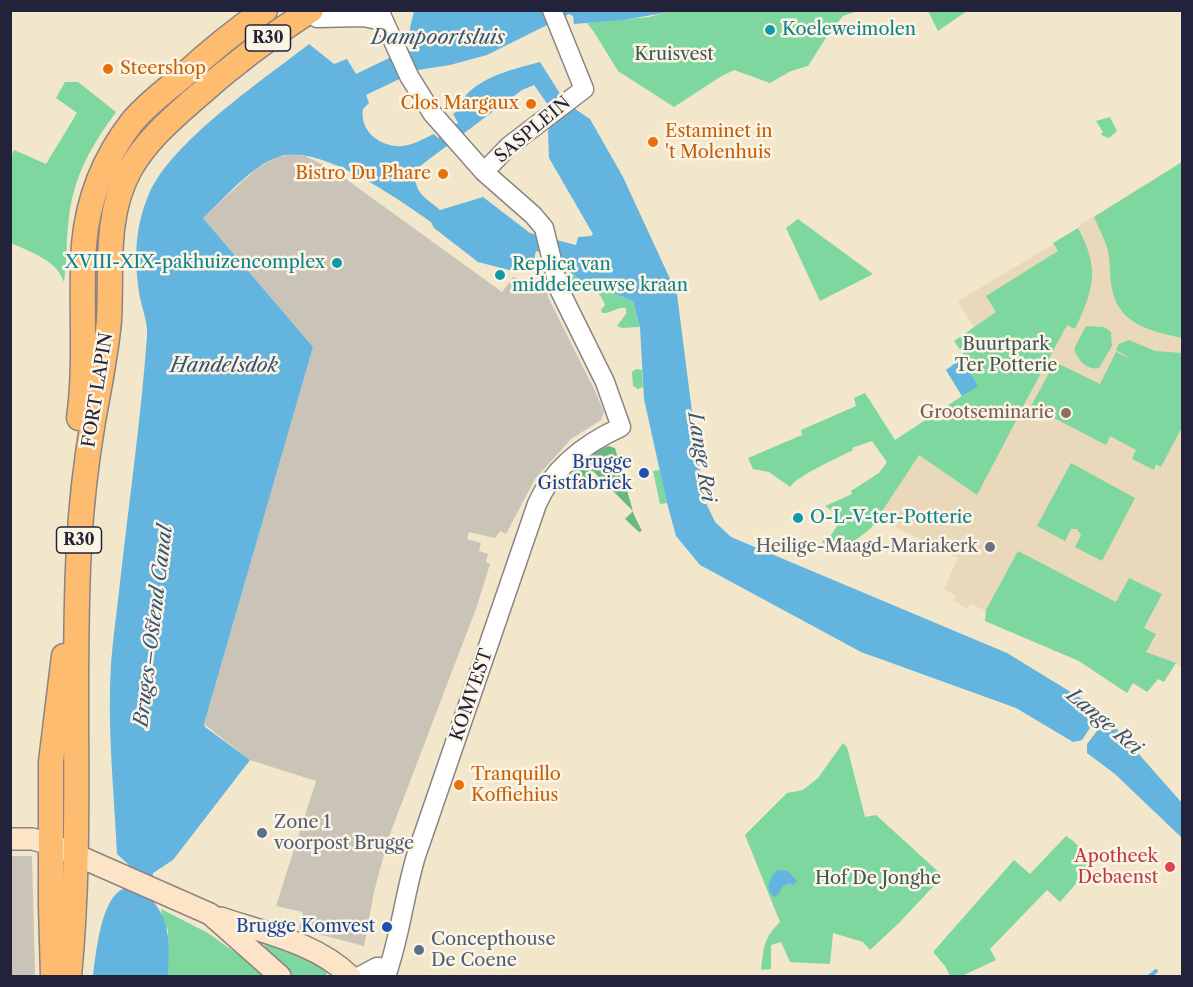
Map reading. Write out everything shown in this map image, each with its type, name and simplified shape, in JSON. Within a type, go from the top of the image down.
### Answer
[{"type":"main road","name":"FORT LAPIN","points":[[51,844],[51,762],[63,668],[68,522],[83,366],[84,244],[89,210],[102,171],[115,146],[133,121],[212,51],[265,10]]},
{"type":"main road","name":"FORT LAPIN","points":[[77,856],[79,548],[86,466],[109,322],[112,226],[119,195],[140,153],[162,127],[270,37],[311,11]]},
{"type":"main road","points":[[10,839],[51,844],[177,901],[300,944],[344,971]]},
{"type":"main road","name":"R30","points":[[51,844],[53,976]]},
{"type":"main road","name":"R30","points":[[69,976],[77,856]]},
{"type":"main road","points":[[210,914],[280,976]]},
{"type":"street","points":[[311,11],[317,18],[381,16]]},
{"type":"street","name":"SASPLEIN","points":[[381,16],[419,95],[451,136],[484,172],[539,221],[547,237],[558,284],[605,382],[621,427]]},
{"type":"street","name":"SASPLEIN","points":[[484,172],[509,146],[584,89],[554,16]]},
{"type":"street","name":"KOMVEST","points":[[360,976],[376,967],[388,972],[416,856],[537,504],[551,481],[585,446],[621,427]]},
{"type":"shaded area","points":[[293,154],[305,156],[332,169],[502,292],[513,277],[545,286],[549,299],[604,412],[601,420],[571,439],[535,479],[506,534],[500,531],[495,538],[469,532],[467,539],[481,543],[479,551],[488,554],[486,562],[490,564],[477,606],[388,839],[374,892],[364,946],[299,929],[303,912],[276,906],[316,781],[250,760],[204,724],[313,347],[203,218],[256,169],[277,157]]},
{"type":"shaded area","name":"Grootseminarie","points":[[1182,162],[1182,667],[1175,663],[1164,682],[1158,679],[1149,691],[1133,683],[1127,693],[1079,661],[985,621],[987,614],[985,610],[970,604],[967,609],[953,601],[956,596],[944,589],[958,558],[867,513],[894,457],[1003,370],[983,343],[958,301],[1069,235],[1086,221]]},
{"type":"shaded area","points":[[11,856],[32,856],[35,976],[11,976]]},
{"type":"green space","name":"Kruisvest","points":[[675,10],[857,11],[843,16],[808,66],[791,71],[770,83],[734,70],[674,107],[618,71],[587,23],[649,17]]},
{"type":"green space","points":[[928,11],[967,11],[938,31]]},
{"type":"green space","points":[[65,82],[78,82],[116,112],[85,161],[75,188],[68,225],[64,282],[49,262],[11,243],[10,158],[14,150],[46,164],[77,113],[56,98]]},
{"type":"green space","points":[[1110,117],[1117,131],[1109,138],[1101,134],[1103,132],[1096,121]]},
{"type":"green space","points":[[1182,162],[1182,338],[1148,329],[1122,311],[1112,289],[1108,251],[1094,217]]},
{"type":"green space","points":[[798,219],[873,274],[820,301],[786,228]]},
{"type":"green space","name":"Buurtpark Ter Potterie","points":[[1078,228],[1085,242],[1092,267],[1087,302],[1075,329],[1067,325],[1021,410],[1013,406],[1009,415],[1017,419],[977,495],[919,455],[871,528],[847,547],[838,542],[833,548],[822,542],[824,539],[827,541],[839,523],[836,521],[839,516],[825,506],[852,494],[851,491],[879,473],[887,462],[872,441],[852,448],[853,450],[801,477],[790,487],[769,472],[753,469],[748,458],[802,435],[801,430],[856,406],[854,398],[865,393],[895,440],[962,396],[946,370],[965,357],[954,341],[996,312],[986,296],[1058,251],[1053,243]]},
{"type":"green space","points":[[574,275],[582,281],[633,301],[640,327],[617,326],[626,314],[626,308],[602,313],[601,310],[605,305],[600,295],[587,284],[571,284],[569,281]]},
{"type":"green space","points":[[1086,326],[1104,327],[1111,332],[1112,346],[1099,368],[1091,368],[1084,364],[1074,349]]},
{"type":"green space","points":[[1129,340],[1155,351],[1182,353],[1182,427],[1161,467],[1156,464],[1154,470],[1132,459],[1136,450],[1110,436],[1106,445],[1031,406],[1055,362],[1100,384],[1116,352],[1131,359],[1116,350],[1119,344]]},
{"type":"green space","points":[[636,369],[642,370],[643,387],[638,389],[633,386],[632,372]]},
{"type":"green space","points":[[608,446],[615,448],[633,511],[593,471],[583,480],[573,470],[597,451]]},
{"type":"green space","points":[[1071,463],[1135,498],[1102,561],[1075,547],[1081,535],[1077,529],[1071,529],[1065,541],[1037,526]]},
{"type":"green space","points":[[660,470],[667,503],[660,504],[653,471]]},
{"type":"green space","points":[[633,511],[642,531],[639,532],[625,519]]},
{"type":"green space","points":[[1018,551],[1116,602],[1129,578],[1162,594],[1144,628],[1156,634],[1146,652],[1176,663],[1164,682],[1158,679],[1147,692],[1133,683],[1127,693],[1079,661],[985,621],[986,610]]},
{"type":"green space","name":"Hof De Jonghe","points":[[843,743],[847,747],[865,817],[876,815],[943,876],[870,950],[863,942],[833,933],[830,964],[790,962],[781,942],[771,945],[771,969],[761,970],[765,944],[770,933],[780,922],[745,835],[787,793],[803,790],[818,778]]},
{"type":"green space","points":[[1066,836],[1095,862],[1060,902],[1047,890],[990,949],[996,960],[962,976],[950,976],[933,952],[1014,860],[1030,874]]},
{"type":"green space","points":[[161,909],[208,933],[268,976],[168,976],[168,930],[162,919]]},
{"type":"green space","points":[[264,942],[302,954],[329,971],[325,976],[293,976],[265,948]]},
{"type":"water","name":"Handelsdok","points":[[414,11],[675,11],[623,20],[574,24],[573,16],[569,14],[487,55],[450,65],[418,70],[366,95],[369,103],[363,109],[365,125],[374,137],[395,146],[411,144],[434,134],[438,138],[458,123],[453,114],[466,95],[477,86],[503,73],[540,62],[569,108],[572,107],[590,119],[623,177],[677,294],[698,459],[706,503],[715,522],[731,537],[1007,653],[1087,702],[1097,717],[1082,740],[1073,742],[1016,708],[861,652],[700,565],[676,536],[667,503],[644,399],[640,327],[633,301],[582,281],[568,271],[571,263],[568,261],[536,251],[533,264],[513,271],[478,262],[434,228],[431,222],[357,175],[314,158],[295,155],[278,157],[248,175],[203,218],[313,347],[204,724],[250,760],[173,860],[153,873],[150,898],[166,925],[169,944],[168,976],[93,976],[101,926],[111,900],[118,892],[127,888],[130,866],[117,854],[110,735],[110,688],[147,336],[136,267],[138,230],[144,206],[160,174],[197,133],[309,44],[334,64],[347,59],[356,74],[410,48],[410,28]],"holes":[[[534,85],[548,105],[549,158],[593,234],[591,236],[578,237],[576,245],[530,233],[483,197],[440,210],[419,190],[414,171],[522,90]]]},
{"type":"water","points":[[961,359],[978,386],[962,396],[946,370]]},
{"type":"water","points":[[1103,723],[1114,726],[1182,803],[1182,838],[1115,774],[1087,753],[1087,744]]},
{"type":"water","points":[[778,870],[788,871],[797,881],[794,885],[784,885],[775,897],[770,891],[769,884],[772,876]]},
{"type":"waterway","points":[[1150,976],[1156,971]]},
{"type":"place","name":"Koeleweimolen","points":[[770,30]]},
{"type":"place","name":"Steershop","points":[[108,69]]},
{"type":"place","name":"Clos Margaux","points":[[531,104]]},
{"type":"place","name":"Estaminet in 't Molenhuis","points":[[653,142]]},
{"type":"place","name":"Bistro Du Phare","points":[[443,174]]},
{"type":"place","name":"XVIII-XIX-pakhuizencomplex","points":[[337,263]]},
{"type":"place","name":"Replica van middeleeuwse kraan","points":[[500,275]]},
{"type":"place","name":"Grootseminarie","points":[[1066,413]]},
{"type":"place","name":"Brugge Gistfabriek","points":[[644,473]]},
{"type":"place","name":"O-L-V-ter-Potterie","points":[[798,518]]},
{"type":"place","name":"Heilige-Maagd-Mariakerk","points":[[990,547]]},
{"type":"place","name":"Tranquillo Koffiehius","points":[[459,785]]},
{"type":"place","name":"Zone 1 voorpost Brugge","points":[[262,833]]},
{"type":"place","name":"Apotheek Debaenst","points":[[1170,867]]},
{"type":"place","name":"Brugge Komvest","points":[[387,927]]},
{"type":"place","name":"Concepthouse De Coene","points":[[419,950]]},
{"type":"water label","name":"Dampoortsluis","points":[[438,38]]},
{"type":"water label","name":"Lange Rei","points":[[701,457]]},
{"type":"water label","name":"Bruges–Ostend Canal","points":[[154,626]]},
{"type":"water label","name":"Lange Rei","points":[[1104,722]]}]
